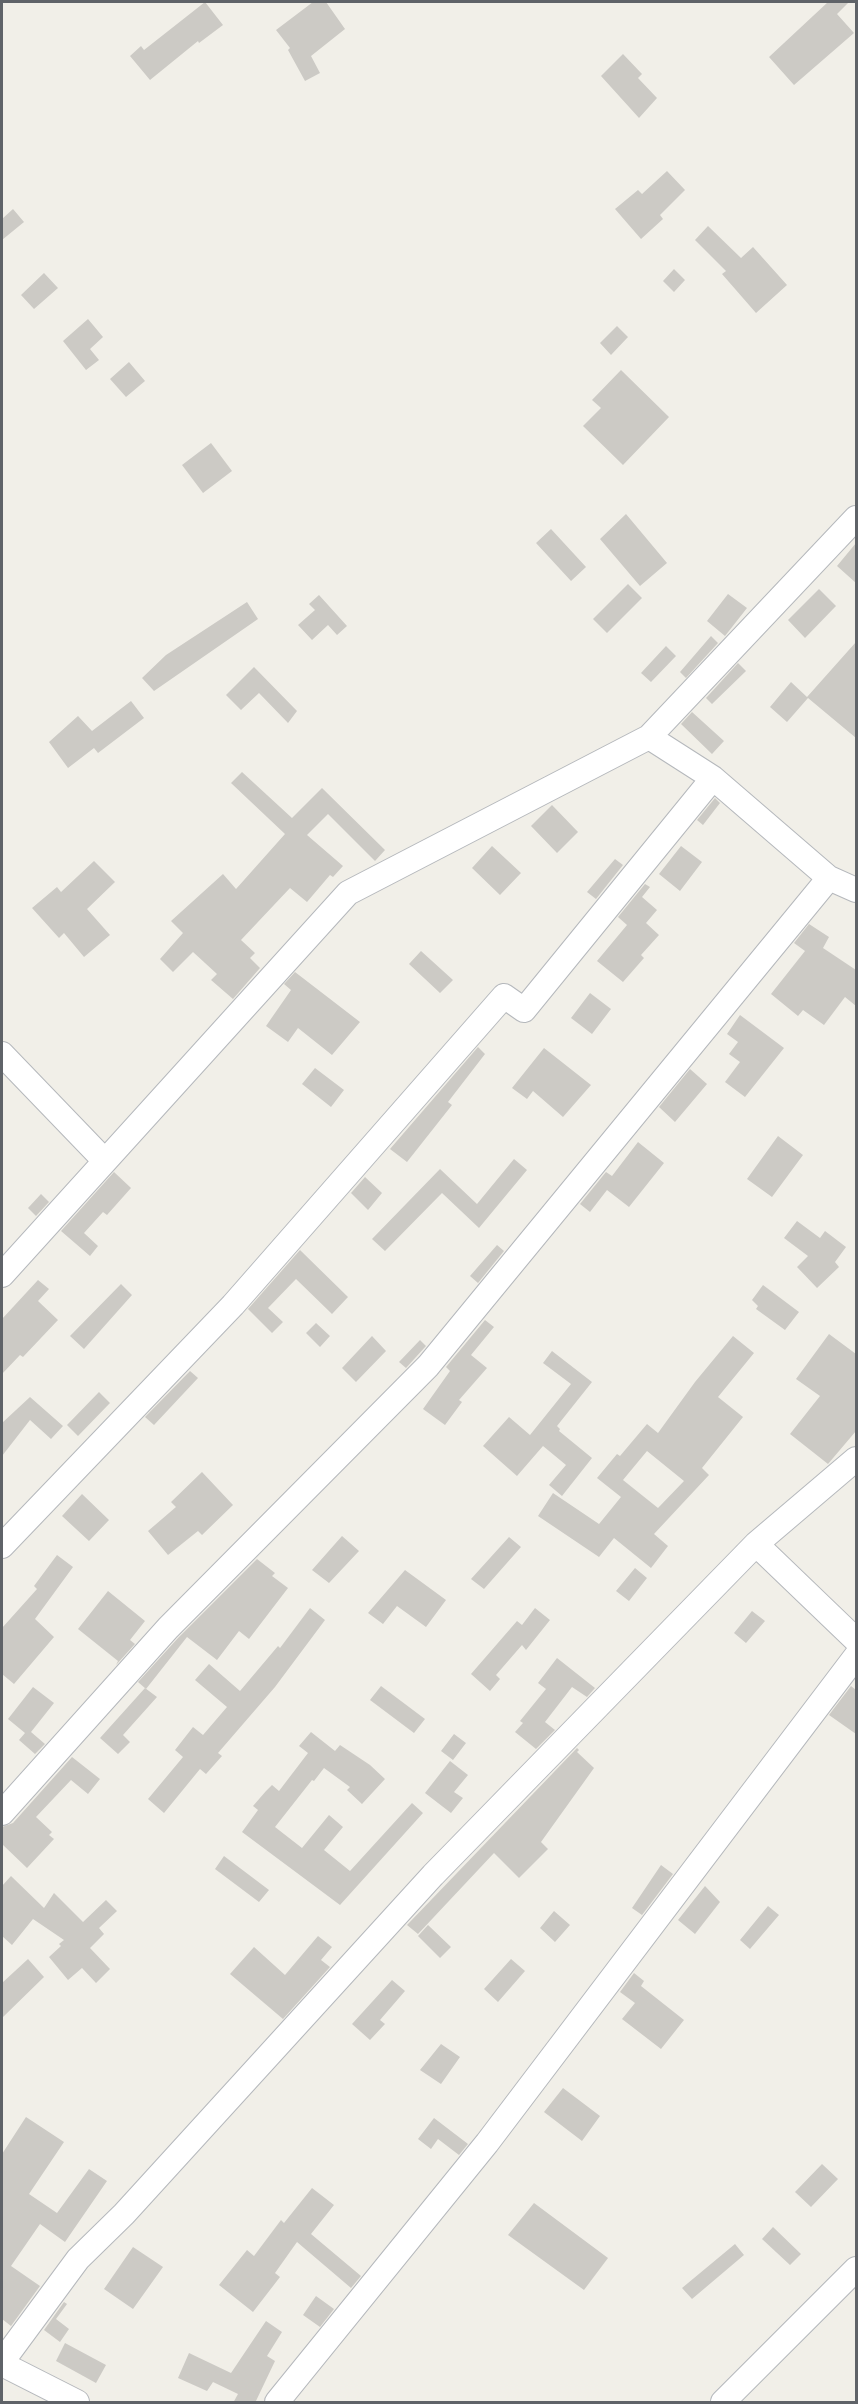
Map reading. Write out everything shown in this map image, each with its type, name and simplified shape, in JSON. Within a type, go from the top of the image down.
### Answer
[{"type":"street","points":[[2,1275],[348,893],[649,737],[856,518]]},
{"type":"street","points":[[649,737],[713,778],[829,878],[856,890]]},
{"type":"street","points":[[2,1546],[233,1305],[504,996],[524,1010],[713,778]]},
{"type":"street","points":[[2,1813],[168,1628],[428,1366],[829,878]]},
{"type":"street","points":[[2,1054],[104,1160]]},
{"type":"street","points":[[77,2403],[2,2363],[78,2259],[124,2214],[433,1875],[756,1544],[856,1459]]},
{"type":"street","points":[[756,1544],[856,1640]]},
{"type":"street","points":[[276,2403],[487,2143],[856,1656]]},
{"type":"street","points":[[723,2403],[856,2269]]},
{"type":"building","points":[[205,2],[223,25],[199,43],[198,41],[150,80],[130,56],[141,46],[144,50]]},
{"type":"building","points":[[313,2],[326,2],[345,29],[311,56],[320,73],[305,81],[288,50],[290,48],[276,30]]},
{"type":"building","points":[[828,2],[849,2],[837,14],[854,33],[794,85],[769,57]]},
{"type":"building","points":[[623,54],[642,74],[638,78],[657,98],[639,118],[601,76]]},
{"type":"building","points":[[667,171],[685,190],[660,215],[663,219],[641,239],[615,209],[638,190],[642,194]]},
{"type":"building","points":[[13,209],[24,222],[2,240],[2,219]]},
{"type":"building","points":[[708,226],[741,258],[753,247],[787,285],[756,313],[722,274],[726,271],[695,240]]},
{"type":"building","points":[[674,269],[685,280],[674,292],[663,281]]},
{"type":"building","points":[[44,273],[58,288],[34,309],[21,295]]},
{"type":"building","points":[[88,319],[103,337],[90,349],[99,360],[86,370],[63,341]]},
{"type":"building","points":[[617,326],[628,337],[611,355],[600,343]]},
{"type":"building","points":[[129,362],[145,381],[126,397],[110,379]]},
{"type":"building","points":[[621,370],[669,417],[623,465],[583,426],[601,408],[592,400]]},
{"type":"building","points":[[211,443],[232,471],[203,493],[182,465]]},
{"type":"building","points":[[626,514],[667,563],[640,586],[600,539]]},
{"type":"building","points":[[551,529],[586,567],[571,581],[536,543]]},
{"type":"building","points":[[856,543],[856,583],[837,566]]},
{"type":"building","points":[[628,584],[642,598],[607,633],[593,619]]},
{"type":"building","points":[[819,589],[836,606],[805,638],[788,620]]},
{"type":"building","points":[[728,594],[747,608],[725,636],[707,621]]},
{"type":"building","points":[[319,595],[347,626],[337,635],[328,625],[312,640],[298,625],[315,610],[309,604]]},
{"type":"building","points":[[247,602],[258,619],[154,691],[142,678],[166,655]]},
{"type":"building","points":[[711,636],[718,643],[686,678],[680,672]]},
{"type":"building","points":[[856,642],[856,738],[808,698],[787,722],[770,707],[791,682],[807,697]]},
{"type":"building","points":[[666,646],[676,656],[651,682],[641,673]]},
{"type":"building","points":[[738,663],[746,671],[712,704],[706,698]]},
{"type":"building","points":[[254,667],[297,711],[288,723],[259,693],[241,710],[226,695]]},
{"type":"building","points":[[131,701],[144,718],[98,753],[94,748],[68,768],[49,742],[78,716],[92,731]]},
{"type":"building","points":[[692,712],[724,741],[712,754],[681,724]]},
{"type":"building","points":[[242,772],[292,818],[322,788],[385,850],[375,861],[328,814],[307,835],[343,866],[333,877],[330,875],[307,902],[290,888],[241,940],[255,953],[250,958],[260,968],[233,999],[211,980],[217,974],[193,952],[173,972],[160,959],[183,933],[171,921],[223,874],[236,889],[285,834],[231,783]]},
{"type":"building","points":[[715,798],[720,803],[703,825],[697,820]]},
{"type":"building","points":[[552,805],[578,832],[557,853],[531,826]]},
{"type":"building","points":[[492,846],[521,873],[500,895],[472,868]]},
{"type":"building","points":[[681,846],[702,862],[680,891],[659,874]]},
{"type":"building","points":[[615,859],[623,865],[596,899],[587,892]]},
{"type":"building","points":[[94,861],[115,882],[87,909],[110,935],[84,957],[64,933],[59,938],[32,908],[57,887],[61,892]]},
{"type":"building","points":[[645,884],[650,887],[642,897],[657,910],[646,923],[659,935],[641,955],[644,958],[623,982],[597,961],[627,925],[618,917]]},
{"type":"building","points":[[809,924],[829,937],[823,948],[856,970],[856,1006],[845,997],[824,1025],[803,1010],[798,1016],[771,994],[805,951],[794,943]]},
{"type":"building","points":[[421,951],[453,980],[440,993],[409,964]]},
{"type":"building","points":[[295,972],[360,1022],[332,1055],[298,1028],[288,1042],[266,1026],[291,990],[284,984]]},
{"type":"building","points":[[590,993],[611,1009],[592,1034],[571,1018]]},
{"type":"building","points":[[740,1015],[784,1048],[745,1097],[725,1082],[740,1062],[729,1054],[738,1042],[727,1034]]},
{"type":"building","points":[[478,1047],[485,1054],[448,1102],[452,1105],[407,1162],[390,1149]]},
{"type":"building","points":[[544,1048],[591,1085],[563,1117],[533,1091],[527,1099],[512,1088]]},
{"type":"building","points":[[315,1068],[344,1090],[331,1107],[302,1084]]},
{"type":"building","points":[[690,1069],[707,1084],[675,1122],[659,1107]]},
{"type":"building","points":[[778,1136],[803,1155],[772,1197],[747,1179]]},
{"type":"building","points":[[638,1142],[664,1163],[629,1207],[607,1190],[590,1212],[580,1204],[606,1172],[612,1176]]},
{"type":"building","points":[[514,1159],[527,1170],[479,1228],[442,1193],[385,1251],[372,1239],[440,1169],[477,1204]]},
{"type":"building","points":[[114,1172],[131,1188],[107,1215],[103,1212],[84,1233],[98,1246],[90,1256],[61,1231]]},
{"type":"building","points":[[365,1177],[382,1193],[368,1210],[351,1193]]},
{"type":"building","points":[[41,1194],[49,1202],[36,1216],[28,1208]]},
{"type":"building","points":[[797,1221],[820,1238],[825,1231],[846,1247],[835,1262],[839,1267],[817,1288],[797,1267],[808,1256],[784,1238]]},
{"type":"building","points":[[497,1245],[504,1251],[478,1283],[470,1276]]},
{"type":"building","points":[[300,1250],[348,1297],[332,1314],[296,1279],[268,1308],[283,1322],[272,1333],[248,1309]]},
{"type":"building","points":[[38,1280],[49,1289],[38,1301],[58,1320],[23,1357],[20,1355],[2,1374],[2,1319]]},
{"type":"building","points":[[121,1284],[132,1295],[84,1349],[70,1336]]},
{"type":"building","points":[[763,1285],[799,1312],[785,1330],[756,1309],[758,1306],[752,1300]]},
{"type":"building","points":[[485,1320],[494,1327],[471,1355],[487,1368],[459,1400],[462,1402],[445,1425],[423,1409],[450,1371],[446,1367]]},
{"type":"building","points":[[316,1323],[330,1336],[320,1347],[306,1333]]},
{"type":"building","points":[[829,1334],[856,1354],[856,1431],[828,1464],[790,1434],[820,1396],[796,1379]]},
{"type":"building","points":[[372,1336],[386,1351],[356,1382],[342,1368]]},
{"type":"building","points":[[733,1336],[754,1353],[718,1397],[743,1417],[702,1468],[709,1475],[654,1534],[668,1546],[651,1568],[614,1538],[599,1557],[538,1516],[553,1493],[599,1524],[621,1497],[597,1478],[617,1454],[620,1456],[647,1424],[658,1433],[695,1382]],"holes":[[[647,1451],[684,1481],[658,1508],[623,1480]]]},
{"type":"building","points":[[420,1340],[426,1346],[406,1368],[399,1362]]},
{"type":"building","points":[[552,1351],[592,1382],[557,1426],[559,1431],[592,1458],[562,1496],[549,1485],[566,1465],[543,1446],[517,1476],[483,1446],[509,1417],[530,1435],[571,1384],[543,1363]]},
{"type":"building","points":[[190,1371],[198,1378],[154,1425],[145,1417]]},
{"type":"building","points":[[99,1392],[110,1403],[78,1436],[67,1425]]},
{"type":"building","points":[[30,1397],[63,1426],[51,1439],[30,1420],[2,1456],[2,1423]]},
{"type":"building","points":[[202,1472],[233,1505],[202,1535],[198,1531],[168,1555],[148,1531],[176,1507],[171,1502]]},
{"type":"building","points":[[82,1494],[109,1520],[89,1541],[62,1516]]},
{"type":"building","points":[[342,1536],[359,1551],[329,1583],[312,1570]]},
{"type":"building","points":[[509,1537],[521,1547],[484,1589],[471,1579]]},
{"type":"building","points":[[57,1555],[73,1567],[35,1619],[54,1637],[14,1684],[2,1674],[2,1628],[37,1589],[34,1586]]},
{"type":"building","points":[[257,1559],[275,1573],[272,1576],[288,1588],[249,1639],[239,1631],[217,1660],[187,1637],[146,1689],[138,1682],[178,1638]]},
{"type":"building","points":[[635,1568],[647,1578],[629,1601],[616,1591]]},
{"type":"building","points":[[405,1570],[446,1600],[426,1627],[397,1606],[383,1624],[368,1613]]},
{"type":"building","points":[[108,1591],[145,1621],[130,1640],[135,1644],[116,1665],[118,1661],[78,1629]]},
{"type":"building","points":[[310,1608],[325,1620],[275,1687],[218,1753],[222,1756],[206,1774],[200,1769],[164,1813],[148,1799],[183,1757],[175,1750],[193,1727],[203,1735],[227,1707],[195,1680],[209,1664],[240,1691],[278,1646],[280,1648]]},
{"type":"building","points":[[535,1608],[550,1620],[526,1650],[522,1645],[496,1675],[500,1679],[490,1691],[471,1674],[517,1621],[522,1625]]},
{"type":"building","points":[[752,1611],[765,1621],[746,1643],[734,1633]]},
{"type":"building","points":[[557,1658],[595,1688],[587,1697],[572,1687],[545,1722],[555,1730],[536,1749],[515,1732],[523,1723],[520,1721],[546,1689],[538,1683]]},
{"type":"building","points":[[381,1686],[425,1719],[414,1733],[370,1700]]},
{"type":"building","points":[[851,1686],[856,1690],[856,1734],[829,1715]]},
{"type":"building","points":[[33,1687],[54,1703],[31,1732],[45,1744],[35,1754],[19,1740],[25,1733],[8,1719]]},
{"type":"building","points":[[145,1688],[157,1697],[123,1735],[130,1742],[118,1754],[100,1738]]},
{"type":"building","points":[[311,1732],[335,1751],[340,1745],[370,1765],[385,1779],[362,1804],[347,1790],[350,1787],[324,1768],[275,1827],[302,1848],[329,1815],[343,1827],[324,1850],[350,1871],[412,1803],[423,1813],[340,1905],[242,1832],[258,1810],[253,1806],[272,1785],[279,1791],[308,1753],[299,1746]]},
{"type":"building","points":[[454,1734],[466,1743],[453,1760],[441,1751]]},
{"type":"building","points":[[577,1748],[579,1750],[577,1752],[594,1768],[541,1842],[548,1849],[519,1878],[494,1853],[418,1934],[407,1925]]},
{"type":"building","points":[[72,1757],[100,1779],[88,1794],[71,1780],[36,1817],[52,1832],[49,1835],[54,1839],[27,1868],[2,1844],[2,1827],[13,1823]]},
{"type":"building","points":[[450,1761],[468,1775],[454,1792],[463,1798],[451,1813],[425,1793]]},
{"type":"building","points":[[224,1856],[269,1890],[259,1902],[215,1869]]},
{"type":"building","points":[[661,1865],[673,1874],[642,1915],[632,1908]]},
{"type":"building","points":[[11,1876],[44,1908],[54,1893],[83,1922],[106,1900],[117,1911],[99,1928],[104,1934],[90,1948],[110,1969],[96,1983],[82,1968],[68,1980],[49,1957],[64,1940],[33,1919],[12,1945],[2,1936],[2,1886]]},
{"type":"building","points":[[705,1886],[720,1902],[695,1934],[678,1920]]},
{"type":"building","points":[[768,1906],[779,1915],[750,1949],[740,1940]]},
{"type":"building","points":[[554,1911],[570,1925],[555,1942],[540,1928]]},
{"type":"building","points":[[428,1925],[451,1947],[440,1958],[418,1936]]},
{"type":"building","points":[[318,1936],[332,1947],[321,1960],[330,1967],[283,2019],[230,1974],[254,1947],[285,1975]]},
{"type":"building","points":[[28,1959],[44,1977],[2,2018],[2,1983]]},
{"type":"building","points":[[511,1959],[525,1971],[498,2002],[484,1989]]},
{"type":"building","points":[[634,1973],[644,1981],[641,1986],[684,2020],[661,2049],[622,2019],[635,2003],[620,1992]]},
{"type":"building","points":[[392,1980],[405,1991],[380,2020],[385,2024],[370,2040],[352,2024]]},
{"type":"building","points":[[441,2044],[460,2057],[441,2084],[420,2070]]},
{"type":"building","points":[[563,2088],[600,2116],[582,2141],[544,2112]]},
{"type":"building","points":[[26,2117],[64,2142],[29,2194],[57,2213],[89,2169],[107,2181],[65,2242],[40,2224],[11,2266],[40,2286],[11,2326],[2,2319],[2,2154]]},
{"type":"building","points":[[434,2118],[468,2144],[459,2155],[438,2139],[431,2149],[418,2139]]},
{"type":"building","points":[[822,2164],[838,2179],[811,2207],[795,2192]]},
{"type":"building","points":[[312,2188],[334,2205],[311,2234],[361,2276],[351,2288],[297,2242],[275,2273],[280,2277],[253,2312],[219,2285],[247,2250],[254,2256],[281,2220],[284,2223]]},
{"type":"building","points":[[534,2203],[608,2258],[584,2290],[508,2235]]},
{"type":"building","points":[[773,2227],[801,2254],[790,2265],[762,2239]]},
{"type":"building","points":[[735,2244],[744,2255],[692,2299],[682,2288]]},
{"type":"building","points":[[133,2247],[163,2267],[133,2309],[104,2289]]},
{"type":"building","points":[[316,2296],[334,2309],[320,2327],[303,2315]]},
{"type":"building","points":[[64,2302],[67,2304],[56,2319],[69,2329],[60,2342],[44,2330]]},
{"type":"building","points":[[266,2321],[282,2332],[267,2356],[275,2361],[255,2403],[233,2403],[238,2394],[213,2382],[207,2391],[178,2378],[189,2353],[231,2373]]},
{"type":"building","points":[[65,2343],[106,2365],[96,2383],[56,2361]]}]
